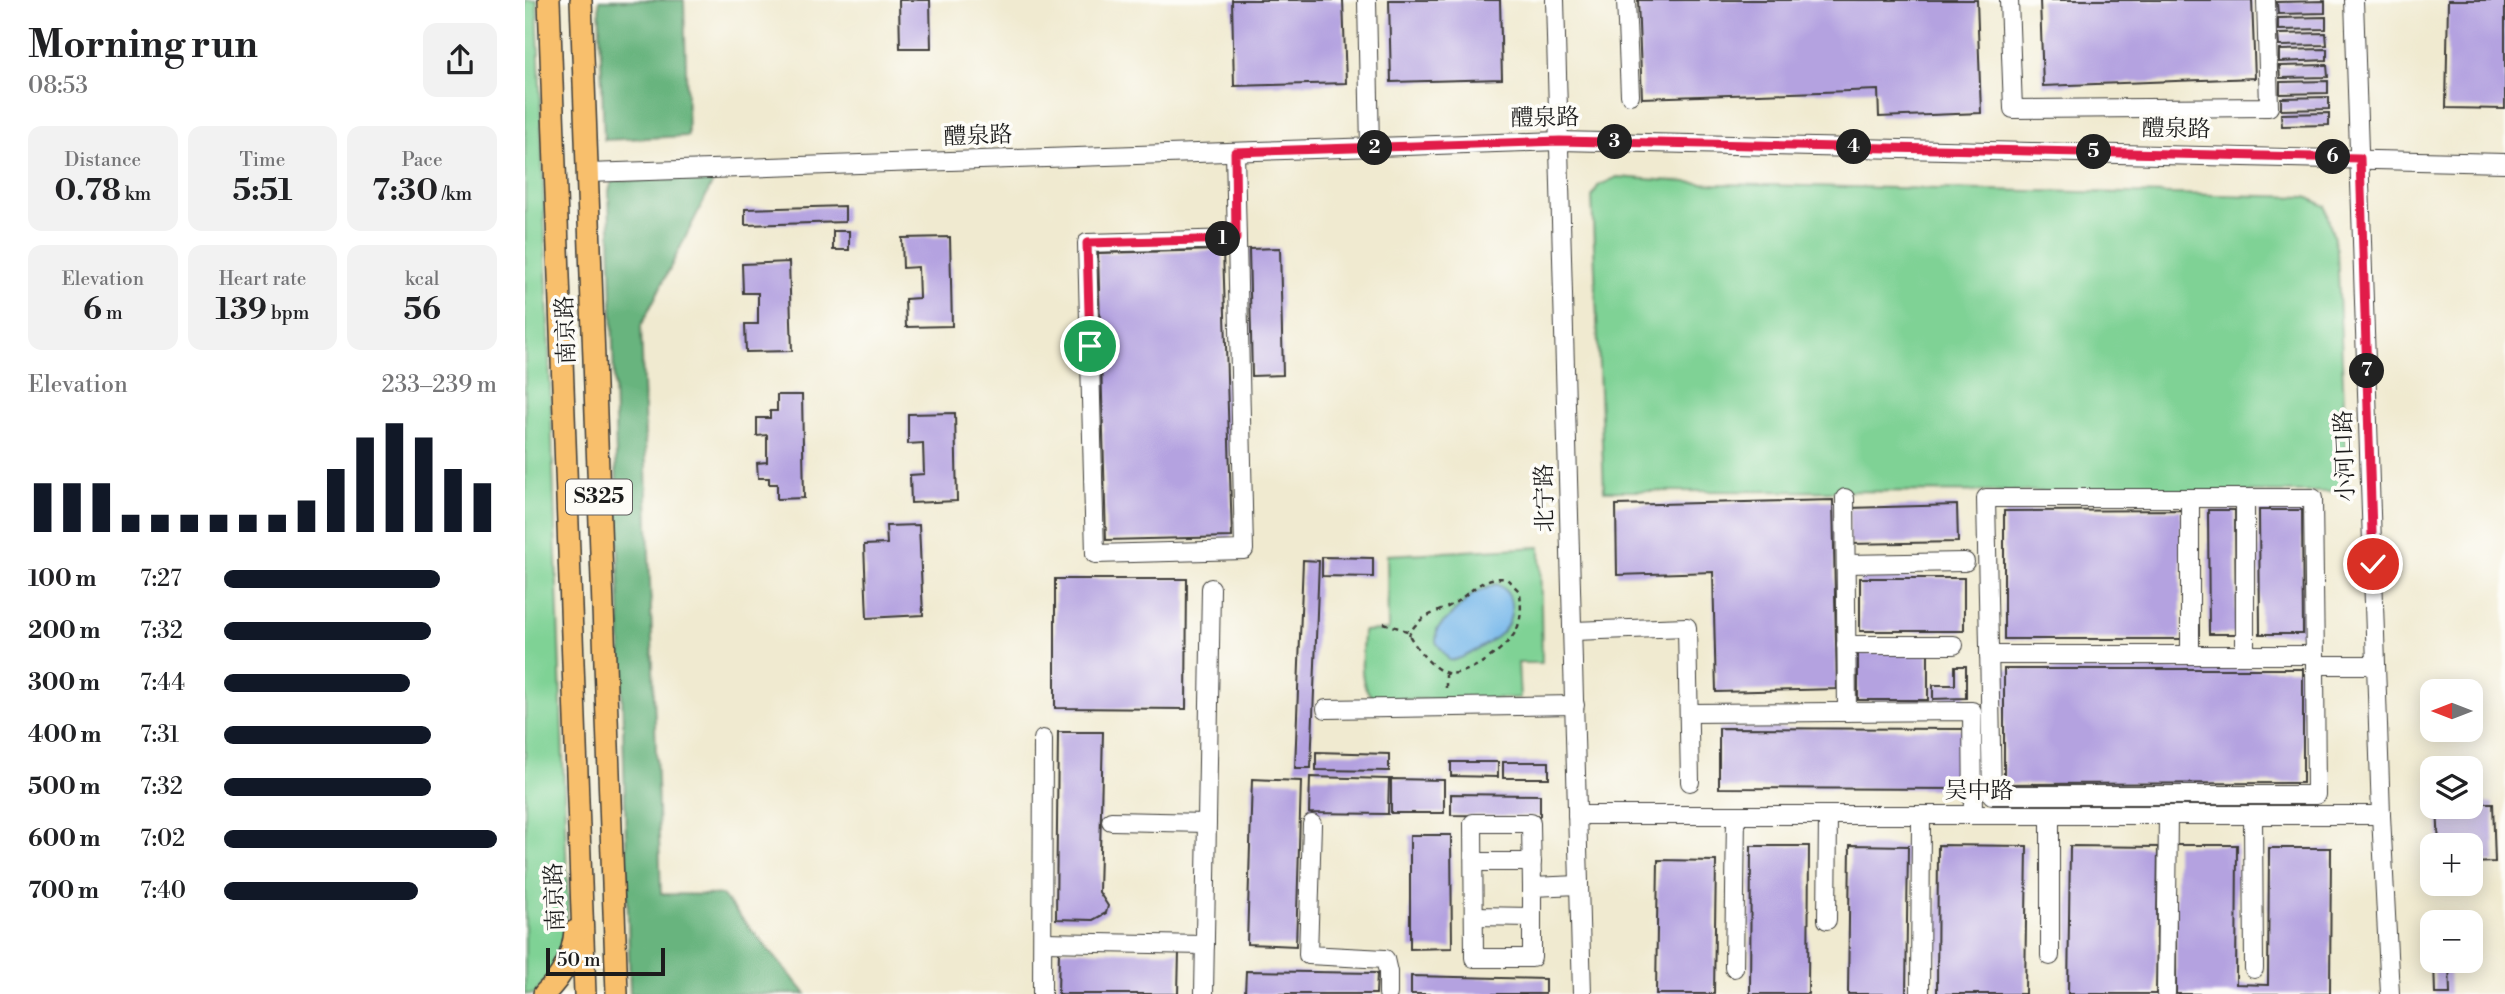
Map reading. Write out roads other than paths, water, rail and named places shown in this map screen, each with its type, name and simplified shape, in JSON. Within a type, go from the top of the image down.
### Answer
[{"type":"main road","name":"南京路","points":[[549,0],[585,994]]},
{"type":"main road","name":"南京路","points":[[581,0],[617,994]]},
{"type":"main road","points":[[544,994],[562,972],[573,950],[581,874]]},
{"type":"street","points":[[1367,0],[1370,148]]},
{"type":"street","name":"北宁路","points":[[1555,0],[1582,994]]},
{"type":"street","points":[[1626,0],[1630,95]]},
{"type":"street","points":[[2009,0],[2013,110],[2269,107],[2266,0]]},
{"type":"street","name":"小河口路","points":[[2354,0],[2381,816],[2390,994]]},
{"type":"street","name":"醴泉路","points":[[587,173],[1560,141],[2505,163]]},
{"type":"street","points":[[1235,152],[1244,550],[1095,554],[1087,243],[1236,239]]},
{"type":"street","points":[[1846,498],[1847,712]]},
{"type":"street","points":[[1986,498],[2245,498],[2313,498],[2316,795],[1992,795],[1986,498]]},
{"type":"street","points":[[2190,498],[2190,655]]},
{"type":"street","points":[[2245,498],[2245,655]]},
{"type":"street","points":[[1846,564],[1965,562]]},
{"type":"street","points":[[1204,994],[1211,588]]},
{"type":"street","points":[[1573,631],[1687,627],[1690,782]]},
{"type":"street","points":[[1846,645],[1954,645]]},
{"type":"street","points":[[1989,655],[2245,655],[2376,665]]},
{"type":"street","points":[[1326,709],[1575,705]]},
{"type":"street","points":[[1689,713],[1972,711],[1973,815]]},
{"type":"street","points":[[1042,994],[1043,738]]},
{"type":"street","name":"吴中路","points":[[1577,815],[2381,816]]},
{"type":"street","points":[[1734,968],[1736,815]]},
{"type":"street","points":[[1827,920],[1828,815]]},
{"type":"street","points":[[1920,994],[1921,815]]},
{"type":"street","points":[[2050,815],[2050,956]]},
{"type":"street","points":[[2166,994],[2168,816]]},
{"type":"street","points":[[2253,816],[2254,969]]},
{"type":"street","points":[[1111,821],[1207,822]]},
{"type":"street","points":[[1473,823],[1531,823],[1532,958],[1474,958],[1474,862],[1473,823]]},
{"type":"street","points":[[1312,824],[1308,955],[1385,959],[1388,994]]},
{"type":"street","points":[[1474,862],[1532,862]]},
{"type":"street","points":[[1532,887],[1579,885]]},
{"type":"street","points":[[1474,916],[1532,916]]},
{"type":"street","points":[[1042,942],[1205,945]]},
{"type":"water","points":[[1496,584],[1506,591],[1511,602],[1511,615],[1506,627],[1479,648],[1449,660],[1436,642],[1437,629],[1473,594]]}]
